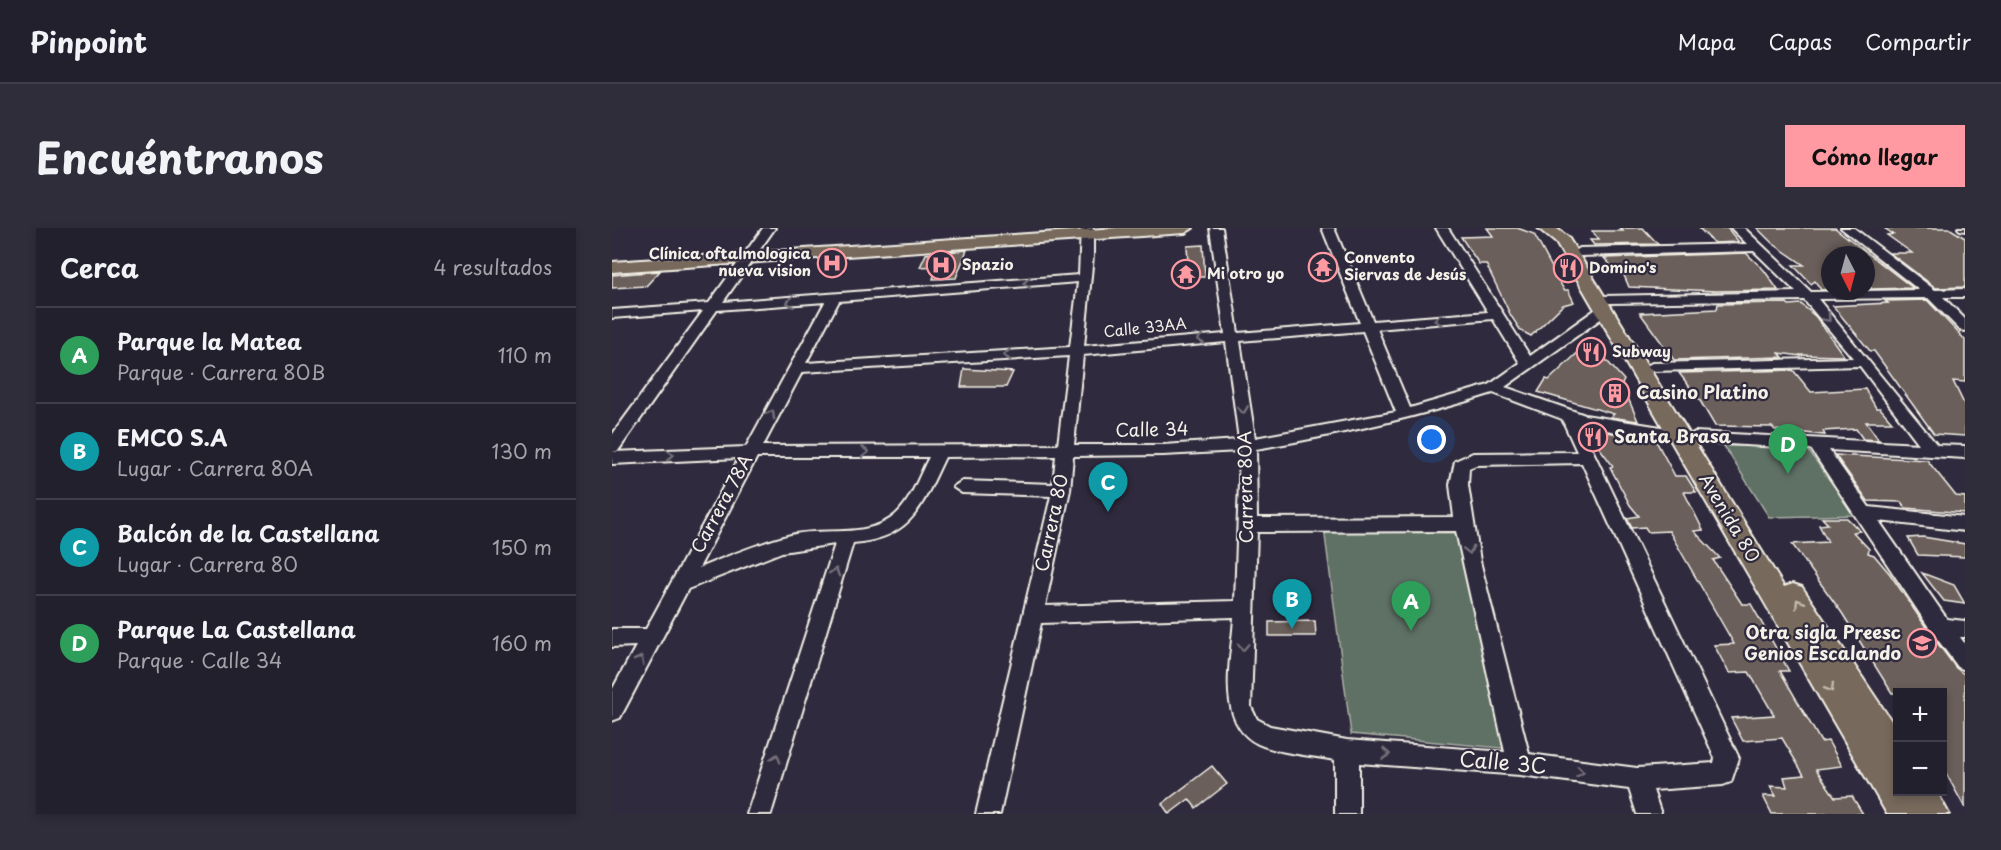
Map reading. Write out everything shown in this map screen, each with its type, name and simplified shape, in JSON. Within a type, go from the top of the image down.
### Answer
[{"type":"main road","points":[[612,267],[1051,228]]},
{"type":"main road","points":[[612,257],[750,253],[1185,228]]},
{"type":"main road","name":"Avenida 80","points":[[1546,228],[1562,240],[1652,367],[1687,436],[1893,751]]},
{"type":"main road","name":"Avenida 80","points":[[1571,228],[1571,236],[1607,305],[1687,436],[1905,814]]},
{"type":"main road","points":[[1921,796],[1933,814]]},
{"type":"street","points":[[612,447],[769,228]]},
{"type":"street","name":"Carrera 80A","points":[[1216,228],[1248,445],[1248,525],[1240,707],[1249,726],[1266,736]]},
{"type":"street","points":[[1328,228],[1405,415]]},
{"type":"street","points":[[1442,228],[1528,365]]},
{"type":"street","points":[[1737,228],[1808,296],[1864,362],[1932,450]]},
{"type":"street","points":[[1846,228],[1931,293],[1965,327]]},
{"type":"street","name":"Carrera 80","points":[[988,814],[1061,490],[1085,278],[1087,232]]},
{"type":"street","points":[[1580,252],[1756,247]]},
{"type":"street","points":[[612,314],[1085,278]]},
{"type":"street","points":[[1494,388],[1607,305],[1808,296],[1965,293]]},
{"type":"street","name":"Carrera 78A","points":[[612,711],[834,298]]},
{"type":"street","name":"Calle 33AA","points":[[796,368],[1077,351],[1496,315]]},
{"type":"street","points":[[1652,367],[1864,362]]},
{"type":"street","points":[[1494,388],[1569,416],[1616,427],[1687,436],[1965,452]]},
{"type":"street","name":"Calle 34","points":[[612,458],[750,452],[1163,450],[1248,445],[1405,415],[1494,388]]},
{"type":"street","points":[[1520,764],[1462,524],[1457,474],[1461,465],[1473,459],[1588,457],[1569,416]]},
{"type":"street","points":[[1816,444],[1965,661]]},
{"type":"street","points":[[680,584],[784,544],[820,537],[846,537],[883,530],[901,520],[940,451]]},
{"type":"street","name":"Calle 3C","points":[[1266,736],[1347,751],[1520,764],[1637,779],[1723,774],[1727,758],[1588,457]]},
{"type":"street","points":[[962,487],[1061,490]]},
{"type":"street","points":[[1862,513],[1965,524]]},
{"type":"street","points":[[1248,525],[1462,524]]},
{"type":"street","points":[[759,814],[846,537]]},
{"type":"street","points":[[1032,615],[1245,609]]},
{"type":"street","points":[[1939,626],[1965,629]]},
{"type":"street","points":[[612,638],[652,637]]},
{"type":"street","points":[[1347,751],[1347,814]]},
{"type":"street","points":[[1637,779],[1649,814]]},
{"type":"green space","points":[[1724,446],[1805,446],[1855,515],[1769,517]]},
{"type":"green space","points":[[1459,527],[1512,749],[1351,734],[1324,528]]},
{"type":"building","points":[[1487,228],[1517,228],[1534,234],[1564,290],[1568,290],[1574,302],[1563,305],[1531,336],[1521,331],[1511,316],[1486,264],[1479,264],[1461,237],[1493,236]]},
{"type":"building","points":[[1620,228],[1643,228],[1658,244],[1594,245],[1590,240],[1599,240],[1592,231],[1623,231]]},
{"type":"building","points":[[1699,228],[1727,228],[1739,242],[1714,243]]},
{"type":"building","points":[[1757,228],[1835,228],[1858,246],[1821,246],[1821,290],[1815,281],[1811,284],[1793,265],[1804,265],[1772,243]]},
{"type":"building","points":[[1884,228],[1949,228],[1965,238],[1965,287],[1936,288],[1890,253],[1912,253],[1887,235],[1893,234]]},
{"type":"building","points":[[1203,245],[1205,277],[1189,277],[1187,246]]},
{"type":"building","name":"Spazio","points":[[967,250],[956,278],[933,279],[937,266],[920,267],[926,254]]},
{"type":"building","points":[[1746,253],[1764,270],[1778,290],[1716,291],[1629,287],[1623,273],[1618,273],[1604,258]]},
{"type":"building","points":[[1875,259],[1913,288],[1875,289]]},
{"type":"building","points":[[660,271],[646,286],[612,288],[612,275]]},
{"type":"building","points":[[1927,300],[1965,340],[1965,382],[1953,381],[1965,406],[1965,436],[1934,434],[1874,351],[1870,351],[1833,306]]},
{"type":"building","points":[[1787,303],[1789,305],[1801,304],[1816,317],[1844,356],[1801,356],[1779,353],[1783,357],[1674,360],[1640,313],[1717,309],[1718,304]]},
{"type":"building","points":[[1596,342],[1607,361],[1624,380],[1622,384],[1638,421],[1610,417],[1614,414],[1538,392],[1546,379],[1549,380],[1588,343]]},
{"type":"building","points":[[964,369],[1013,372],[1006,387],[961,387]]},
{"type":"building","points":[[1793,370],[1811,392],[1865,389],[1876,408],[1880,408],[1892,422],[1866,422],[1879,440],[1863,439],[1856,429],[1823,431],[1825,435],[1775,430],[1772,427],[1715,426],[1699,399],[1679,373]]},
{"type":"building","points":[[1591,429],[1656,441],[1675,476],[1686,476],[1696,492],[1684,492],[1703,530],[1694,531],[1720,558],[1713,560],[1742,604],[1751,604],[1789,671],[1780,671],[1821,742],[1828,741],[1842,766],[1816,769],[1835,797],[1852,796],[1863,814],[1772,814],[1763,796],[1776,796],[1770,786],[1787,787],[1784,777],[1804,775],[1782,738],[1743,741],[1731,718],[1774,715],[1749,672],[1729,673],[1714,645],[1734,644],[1669,531],[1648,532],[1645,527],[1632,528],[1627,518],[1639,516],[1630,505],[1610,467],[1613,466],[1588,431]]},
{"type":"building","points":[[1835,455],[1927,460],[1956,496],[1965,497],[1965,513],[1906,508],[1901,502],[1868,501]]},
{"type":"building","points":[[1822,518],[1847,518],[1860,531],[1853,532],[1869,549],[1868,553],[1874,555],[1890,574],[1930,633],[1956,668],[1965,675],[1965,808],[1947,775],[1947,688],[1893,688],[1892,693],[1842,613],[1792,544],[1828,542],[1819,525],[1828,524]]},
{"type":"building","points":[[1923,537],[1965,544],[1965,557],[1918,555],[1908,538]]},
{"type":"building","points":[[1922,573],[1954,585],[1965,604],[1944,601]]},
{"type":"building","points":[[1315,621],[1316,636],[1269,636],[1269,622]]},
{"type":"building","points":[[1212,766],[1227,784],[1196,808],[1189,799],[1169,814],[1162,804]]},
{"type":"place","name":"Clínica oftalmologica nueva vision","points":[[832,263]]},
{"type":"place","name":"Spazio","points":[[941,265]]},
{"type":"place","name":"Convento Siervas de Jesús","points":[[1323,267]]},
{"type":"place","name":"Domino's","points":[[1568,268]]},
{"type":"place","name":"Mi otro yo","points":[[1186,274]]},
{"type":"place","name":"Subway","points":[[1591,352]]},
{"type":"place","name":"Casino Platino","points":[[1615,393]]},
{"type":"place","name":"Santa Brasa","points":[[1593,437]]},
{"type":"place","name":"Parque La Castellana","points":[[1788,474]]},
{"type":"place","name":"Balcón de la Castellana","points":[[1108,512]]},
{"type":"place","name":"EMCO S.A","points":[[1292,629]]},
{"type":"place","name":"Parque la Matea","points":[[1411,631]]},
{"type":"place","name":"Otra sigla Preesc Genios Escalando","points":[[1922,643]]}]
